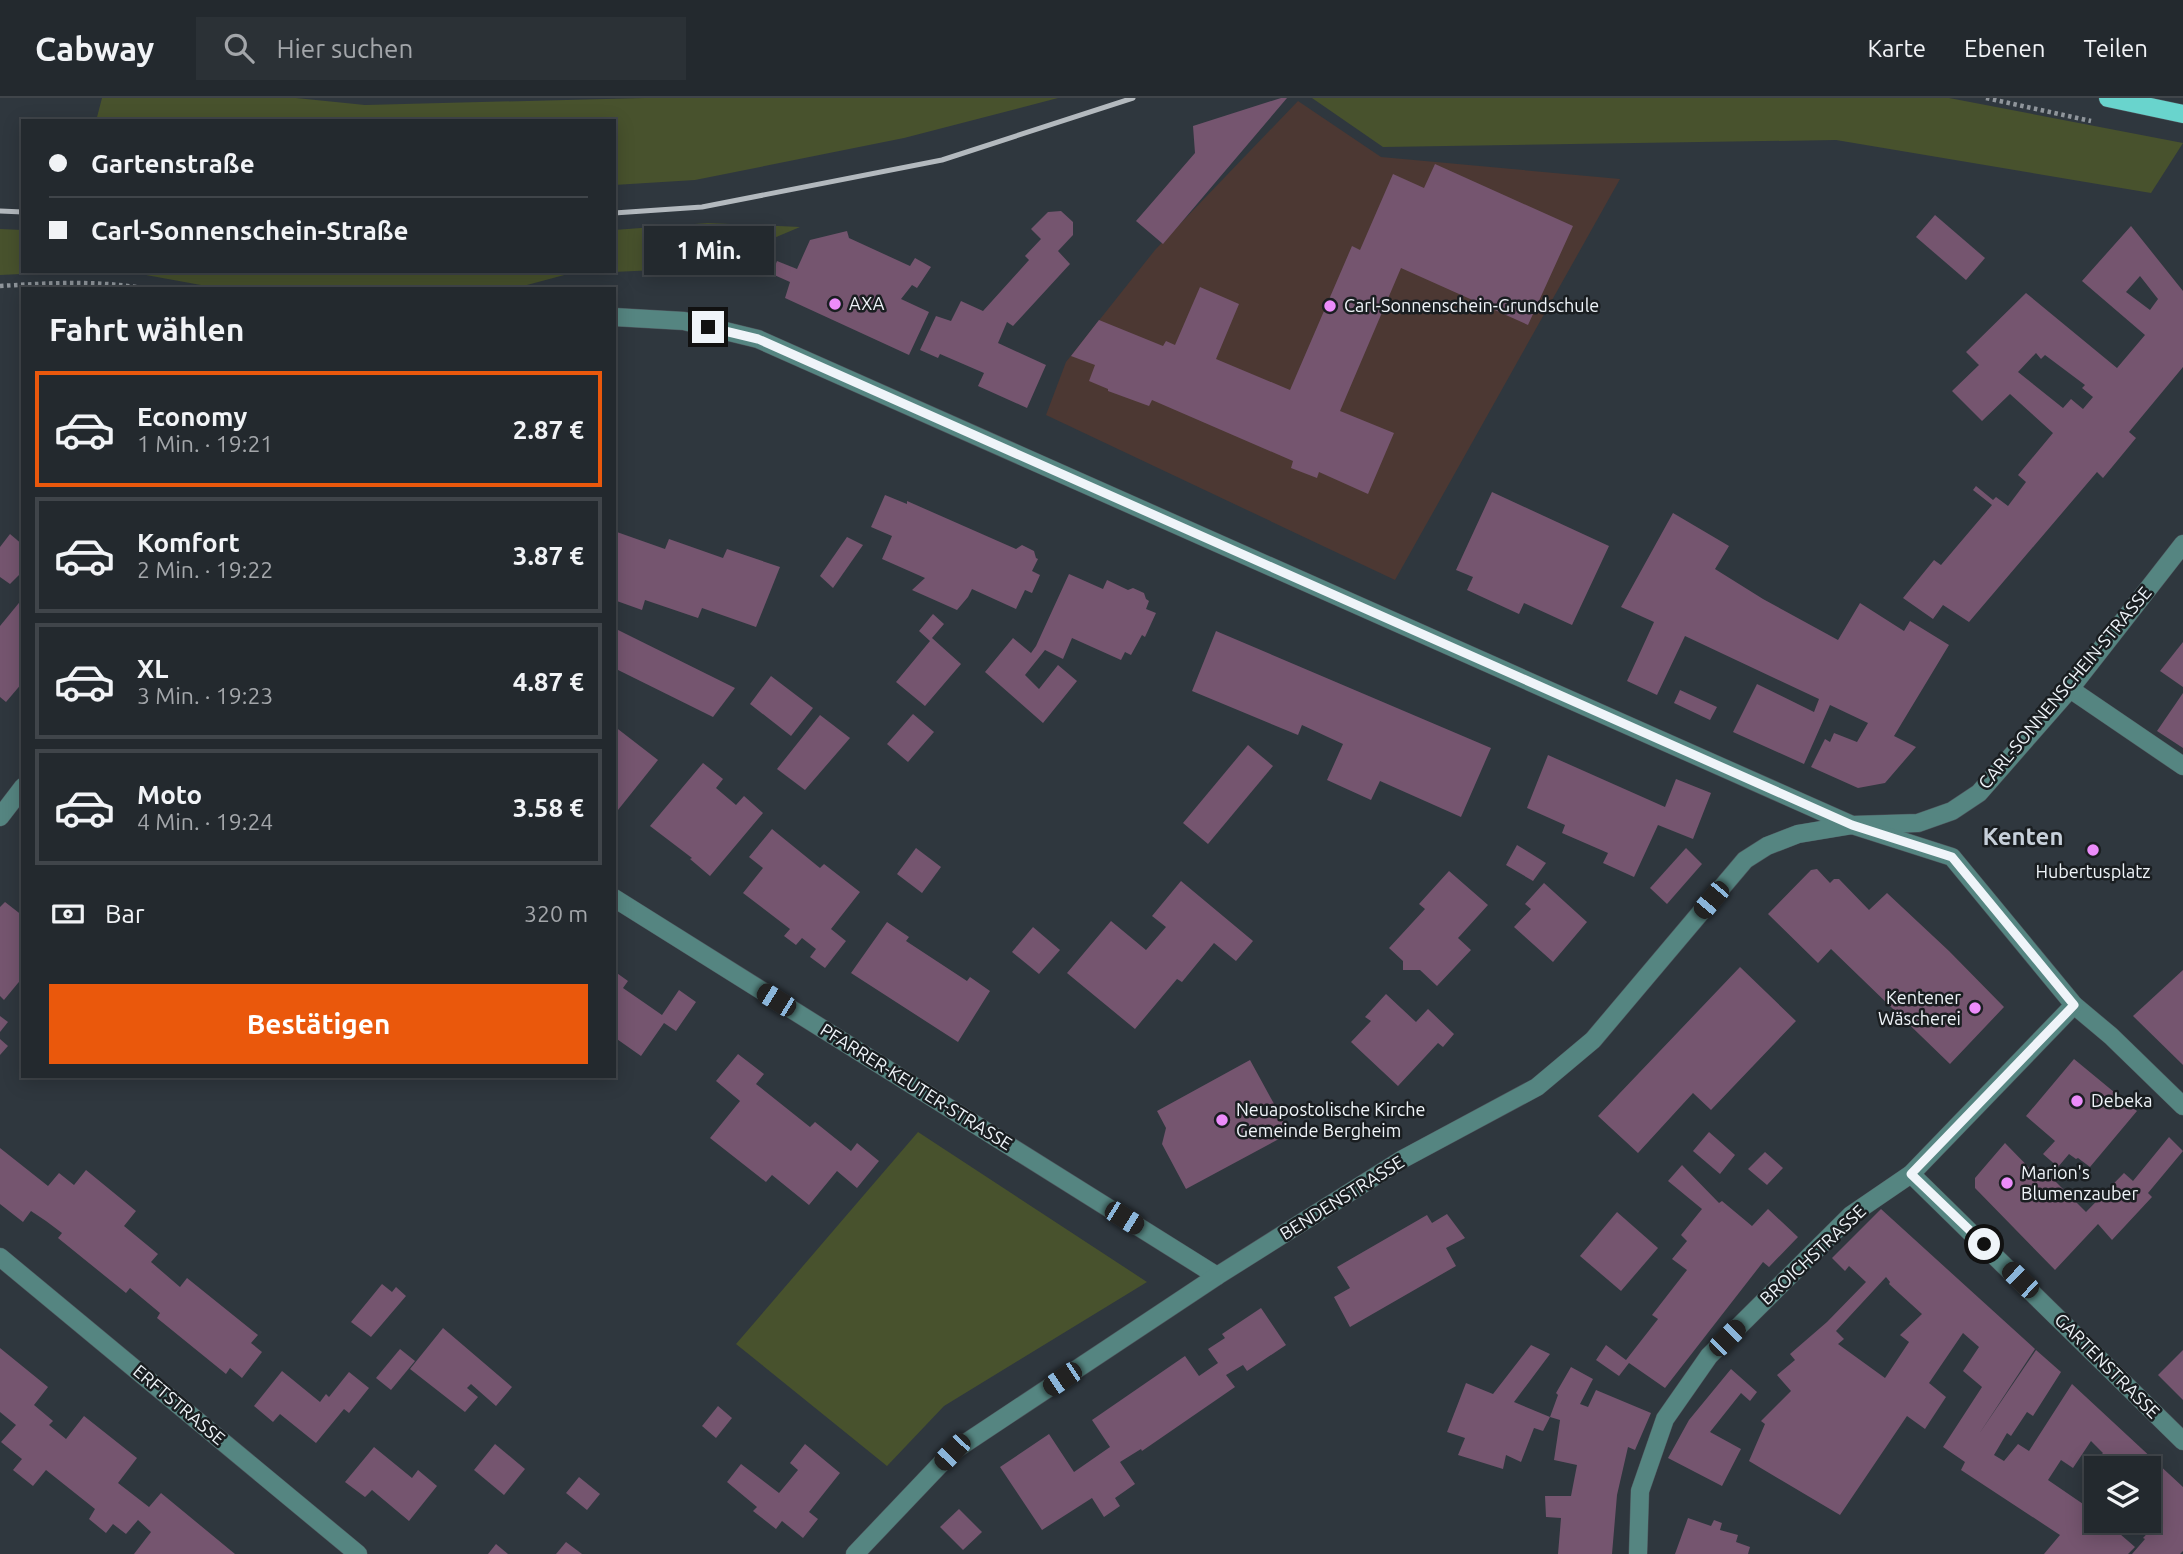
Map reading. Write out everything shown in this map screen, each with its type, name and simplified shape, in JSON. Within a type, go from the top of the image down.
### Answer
[{"type":"main road","points":[[2108,98],[2183,114]]},
{"type":"street","name":"CARL-SONNENSCHEIN-STRASSE","points":[[616,317],[684,321],[758,339],[1852,825],[1918,823],[1952,811],[1979,793],[2070,689],[2180,555]]},
{"type":"street","points":[[2070,689],[2183,766]]},
{"type":"street","points":[[0,817],[21,791]]},
{"type":"street","points":[[1852,825],[1952,857],[2074,1005],[2183,1105]]},
{"type":"street","name":"BENDENSTRASSE","points":[[860,1553],[952,1452],[1217,1276],[1401,1160],[1537,1087],[1593,1040],[1745,860],[1767,846],[1798,834],[1852,825]]},
{"type":"street","name":"PFARRER-KEUTER-STRASSE","points":[[616,899],[1217,1276]]},
{"type":"street","name":"BROICHSTRASSE","points":[[1638,1554],[1640,1491],[1665,1419],[1709,1356],[1851,1215],[1911,1174],[2074,1005]]},
{"type":"street","name":"GARTENSTRASSE","points":[[1911,1174],[2183,1441]]},
{"type":"street","name":"ERFTSTRASSE","points":[[0,1257],[358,1554]]},
{"type":"path","points":[[1986,98],[2104,124]]},
{"type":"path","points":[[0,286],[58,282],[136,287]]},
{"type":"shaded area","name":"Carl-Sonnenschein-Grundschule","points":[[1298,101],[1381,157],[1620,179],[1395,580],[1046,415],[1066,362],[1155,250]]},
{"type":"green space","points":[[102,98],[296,98],[365,105],[644,98],[1058,98],[904,138],[695,180],[616,185],[616,119],[97,119]]},
{"type":"green space","points":[[1312,98],[1949,98],[2183,143],[2151,193],[1836,140],[1383,147]]},
{"type":"green space","points":[[708,223],[800,227],[702,268],[616,272],[616,230]]},
{"type":"green space","points":[[0,229],[21,230],[21,273],[42,273],[0,275]]},
{"type":"green space","points":[[135,273],[590,273],[568,274],[519,287],[212,287]]},
{"type":"green space","points":[[918,1132],[1147,1282],[944,1406],[887,1466],[736,1344]]},
{"type":"building","points":[[1287,98],[1163,244],[1136,221],[1195,153],[1193,126]]},
{"type":"building","points":[[1435,164],[1573,226],[1528,325],[1401,268],[1340,411],[1394,433],[1368,494],[1319,472],[1317,478],[1291,468],[1293,461],[1152,400],[1149,406],[1108,391],[1089,381],[1095,365],[1071,356],[1099,320],[1163,346],[1166,341],[1175,345],[1200,287],[1239,304],[1216,359],[1290,390],[1352,246],[1360,250],[1393,174],[1424,188]]},
{"type":"building","points":[[1061,211],[1073,222],[1073,235],[1058,251],[1070,264],[1013,326],[1007,322],[998,343],[1046,365],[1027,408],[978,386],[984,373],[940,354],[938,358],[920,350],[936,316],[951,321],[961,301],[983,311],[1029,260],[1025,256],[1041,239],[1031,229],[1048,212]]},
{"type":"building","points":[[1935,215],[1985,258],[1966,280],[1916,237]]},
{"type":"building","points":[[2131,226],[2183,291],[2183,367],[2129,432],[2136,438],[2103,478],[2097,472],[1969,622],[1943,605],[1933,619],[1903,598],[1934,560],[1941,565],[1992,505],[1973,490],[1976,486],[1993,500],[1996,497],[2008,506],[2026,482],[2018,475],[2053,433],[2010,394],[1982,421],[1952,391],[1979,365],[1966,352],[2026,293],[2117,368],[2145,335],[2082,281]],"holes":[[[2140,276],[2158,299],[2150,310],[2126,292]],[[2036,353],[2041,359],[2045,355],[2085,385],[2082,388],[2093,397],[2083,409],[2071,399],[2063,408],[2018,372]]]},
{"type":"building","points":[[847,231],[849,238],[910,266],[915,258],[931,267],[917,288],[912,285],[901,299],[929,312],[909,355],[785,298],[790,282],[772,274],[777,261],[797,269],[810,240]]},
{"type":"building","points":[[1492,492],[1609,546],[1572,625],[1524,603],[1519,614],[1467,590],[1473,577],[1456,570]]},
{"type":"building","points":[[885,495],[907,504],[907,501],[1016,549],[1022,545],[1034,551],[1038,559],[1032,571],[1040,575],[1032,593],[1025,590],[1016,609],[972,589],[957,610],[912,590],[925,578],[882,559],[892,536],[871,527]]},
{"type":"building","points":[[1673,513],[1729,546],[1715,569],[1838,640],[1860,603],[1904,631],[1910,621],[1949,645],[1894,736],[1916,747],[1885,783],[1858,788],[1811,767],[1825,739],[1830,742],[1834,733],[1857,742],[1868,723],[1830,705],[1804,764],[1733,732],[1757,684],[1814,712],[1819,699],[1685,636],[1657,695],[1627,681],[1654,622],[1621,607]]},
{"type":"building","points":[[616,532],[665,549],[669,539],[723,558],[727,549],[780,567],[756,627],[702,608],[698,618],[645,600],[642,610],[616,601]]},
{"type":"building","points":[[10,534],[21,543],[21,573],[10,584],[0,577],[0,547]]},
{"type":"building","points":[[847,537],[863,545],[833,588],[820,576]]},
{"type":"building","points":[[1069,574],[1103,589],[1107,580],[1128,590],[1133,588],[1144,593],[1149,601],[1146,609],[1156,613],[1145,637],[1142,635],[1131,655],[1125,652],[1121,660],[1072,638],[1063,659],[1045,650],[1025,675],[1039,689],[1058,665],[1077,681],[1043,723],[985,672],[1013,638],[1031,653]]},
{"type":"building","points":[[21,600],[21,684],[6,702],[0,697],[0,626]]},
{"type":"building","points":[[933,614],[944,624],[932,638],[961,664],[925,706],[896,682],[930,641],[919,631]]},
{"type":"building","points":[[616,629],[735,688],[713,717],[616,669]]},
{"type":"building","points":[[1216,631],[1491,748],[1461,817],[1380,781],[1371,800],[1327,780],[1343,744],[1302,725],[1298,735],[1192,691]]},
{"type":"building","points":[[2183,642],[2183,687],[2160,671]]},
{"type":"building","points":[[771,676],[813,708],[791,736],[750,704]]},
{"type":"building","points":[[1680,690],[1717,707],[1710,720],[1674,703]]},
{"type":"building","points":[[2183,693],[2183,748],[2157,731]]},
{"type":"building","points":[[913,714],[934,732],[908,762],[887,744]]},
{"type":"building","points":[[820,715],[850,738],[805,790],[777,769]]},
{"type":"building","points":[[616,728],[658,760],[616,812]]},
{"type":"building","points":[[1248,745],[1273,766],[1208,844],[1183,823]]},
{"type":"building","points":[[1548,755],[1665,807],[1676,779],[1711,793],[1693,839],[1658,825],[1634,877],[1603,863],[1608,853],[1562,833],[1565,825],[1527,808]]},
{"type":"building","points":[[703,763],[723,779],[716,788],[736,805],[744,796],[763,813],[710,876],[690,859],[692,858],[650,826]]},
{"type":"building","points":[[772,829],[820,868],[824,864],[860,892],[831,929],[846,941],[825,968],[810,957],[816,949],[802,938],[796,945],[784,936],[790,929],[743,893],[763,868],[749,857]]},
{"type":"building","points":[[1517,845],[1546,863],[1533,881],[1506,865]]},
{"type":"building","points":[[916,848],[941,867],[922,893],[897,874]]},
{"type":"building","points":[[1686,848],[1702,864],[1667,904],[1650,888]]},
{"type":"building","points":[[1817,869],[1830,883],[1839,879],[1869,910],[1887,893],[2004,1007],[1950,1064],[1831,949],[1818,963],[1768,914],[1811,870]]},
{"type":"building","points":[[1449,871],[1488,905],[1458,938],[1471,950],[1437,986],[1420,970],[1403,970],[1403,961],[1389,948],[1425,909],[1419,904]]},
{"type":"building","points":[[1181,881],[1253,941],[1236,961],[1214,943],[1182,982],[1177,979],[1135,1029],[1067,973],[1111,921],[1146,950],[1166,927],[1152,916]]},
{"type":"building","points":[[1544,883],[1587,922],[1553,962],[1514,927],[1531,909],[1525,904]]},
{"type":"building","points":[[5,902],[21,914],[21,979],[4,1000],[0,996],[0,907]]},
{"type":"building","points":[[887,922],[909,937],[906,941],[967,981],[970,977],[990,991],[958,1042],[851,973]]},
{"type":"building","points":[[1033,927],[1060,950],[1039,974],[1012,952]]},
{"type":"building","points":[[1740,967],[1796,1021],[1711,1110],[1693,1093],[1638,1153],[1598,1116]]},
{"type":"building","points":[[2183,970],[2183,1065],[2133,1016]]},
{"type":"building","points":[[616,972],[628,981],[623,988],[662,1015],[679,990],[696,1002],[676,1031],[664,1023],[641,1056],[616,1038]]},
{"type":"building","points":[[1386,994],[1416,1022],[1428,1009],[1454,1034],[1443,1047],[1438,1043],[1398,1086],[1351,1042],[1371,1021],[1365,1017]]},
{"type":"building","points":[[0,1016],[8,1022],[0,1032]]},
{"type":"building","points":[[0,1039],[8,1046],[0,1055]]},
{"type":"building","points":[[738,1054],[764,1074],[756,1084],[810,1127],[815,1122],[851,1151],[857,1143],[879,1161],[857,1188],[837,1171],[809,1205],[772,1175],[766,1182],[710,1138],[740,1101],[716,1081]]},
{"type":"building","points":[[2074,1059],[2137,1111],[2090,1167],[2069,1154],[2058,1167],[2043,1154],[2055,1141],[2026,1116]]},
{"type":"building","name":"Neuapostolische Kirche Gemeinde Bergheim","points":[[1250,1060],[1290,1133],[1186,1189],[1162,1144],[1166,1128],[1157,1111]]},
{"type":"building","points":[[1709,1132],[1735,1155],[1720,1174],[1693,1151]]},
{"type":"building","points":[[2169,1137],[2183,1151],[2148,1193],[2152,1197],[2112,1240],[2098,1224],[2055,1270],[1975,1188],[1975,1178],[2005,1143],[2043,1182],[2049,1175],[2086,1212],[2124,1173],[2133,1181]]},
{"type":"building","points":[[0,1148],[48,1186],[59,1173],[74,1185],[86,1170],[136,1211],[124,1226],[158,1254],[151,1262],[180,1287],[187,1278],[258,1335],[251,1343],[262,1352],[242,1378],[230,1368],[226,1374],[157,1318],[160,1313],[130,1288],[126,1293],[58,1238],[62,1233],[46,1221],[31,1211],[23,1222],[0,1204]]},
{"type":"building","points":[[1765,1152],[1783,1168],[1767,1185],[1748,1169]]},
{"type":"building","points":[[1682,1165],[1719,1203],[1722,1201],[1752,1226],[1768,1209],[1798,1237],[1769,1267],[1763,1262],[1665,1388],[1629,1363],[1619,1376],[1596,1360],[1606,1345],[1626,1360],[1658,1319],[1652,1315],[1687,1270],[1672,1259],[1687,1241],[1681,1235],[1702,1209],[1668,1181]]},
{"type":"building","points":[[1881,1209],[2035,1349],[1979,1434],[2036,1350],[2061,1372],[2033,1416],[2027,1412],[2011,1436],[2007,1433],[1994,1455],[2004,1461],[2018,1444],[2029,1451],[2072,1384],[2150,1456],[2100,1456],[2103,1453],[2091,1441],[2073,1468],[2061,1460],[2048,1480],[2084,1505],[2084,1533],[2119,1533],[2135,1547],[2128,1554],[2044,1554],[2060,1535],[1961,1470],[1965,1462],[1943,1447],[1982,1387],[1963,1371],[1979,1347],[1963,1333],[1929,1383],[1946,1397],[1925,1429],[1907,1416],[1840,1515],[1749,1461],[1765,1424],[1761,1421],[1791,1391],[1777,1375],[1795,1360],[1790,1354],[1827,1322],[1866,1282],[1849,1266],[1845,1271],[1832,1258]],"holes":[[[1886,1277],[1889,1284],[1922,1314],[1900,1335],[1909,1342],[1885,1378],[1838,1344],[1844,1339],[1836,1331]]]},
{"type":"building","points":[[1617,1212],[1658,1248],[1621,1291],[1580,1256]]},
{"type":"building","points":[[1447,1214],[1465,1238],[1446,1248],[1456,1266],[1350,1327],[1334,1297],[1350,1288],[1337,1267],[1427,1215],[1432,1223]]},
{"type":"building","points":[[382,1284],[392,1292],[396,1287],[406,1296],[371,1337],[351,1322]]},
{"type":"building","points":[[1261,1308],[1286,1345],[1247,1371],[1243,1365],[1226,1375],[1235,1387],[1142,1451],[1141,1449],[1120,1462],[1135,1484],[1115,1498],[1120,1506],[1104,1517],[1092,1498],[1042,1530],[1000,1467],[1049,1434],[1074,1472],[1110,1447],[1092,1420],[1185,1356],[1199,1376],[1218,1363],[1208,1349],[1225,1338],[1222,1334]]},
{"type":"building","points":[[443,1328],[512,1387],[496,1406],[471,1384],[467,1388],[478,1397],[465,1412],[410,1369]]},
{"type":"building","points":[[1531,1345],[1550,1354],[1514,1402],[1550,1417],[1543,1431],[1534,1428],[1521,1462],[1506,1455],[1503,1469],[1458,1455],[1465,1438],[1447,1432],[1466,1383],[1493,1394]]},
{"type":"building","points":[[0,1348],[48,1387],[34,1405],[53,1421],[49,1425],[66,1439],[84,1416],[137,1458],[118,1483],[149,1507],[161,1493],[235,1554],[134,1554],[151,1532],[138,1520],[126,1534],[113,1524],[106,1533],[89,1519],[95,1509],[46,1470],[33,1486],[13,1470],[22,1459],[1,1442],[16,1425],[0,1412]]},
{"type":"building","points":[[400,1349],[415,1361],[391,1390],[376,1378]]},
{"type":"building","points":[[2183,1350],[2183,1400],[2158,1375]]},
{"type":"building","points":[[1571,1367],[1593,1379],[1580,1404],[1588,1407],[1596,1390],[1651,1413],[1635,1450],[1628,1447],[1617,1495],[1612,1554],[1558,1554],[1561,1518],[1546,1517],[1545,1496],[1571,1496],[1577,1465],[1554,1460],[1560,1420],[1550,1417],[1558,1395],[1556,1393]]},
{"type":"building","points":[[1731,1369],[1757,1392],[1750,1401],[1741,1393],[1710,1432],[1741,1449],[1722,1486],[1668,1458],[1689,1420]]},
{"type":"building","points":[[282,1371],[320,1402],[326,1394],[329,1397],[349,1372],[369,1388],[349,1413],[344,1409],[316,1443],[280,1414],[273,1422],[254,1406]]},
{"type":"building","points":[[718,1406],[732,1418],[716,1438],[702,1426]]},
{"type":"building","points":[[495,1444],[525,1469],[504,1495],[474,1470]]},
{"type":"building","points":[[805,1444],[840,1473],[809,1512],[818,1519],[803,1538],[782,1521],[776,1529],[753,1511],[757,1507],[727,1482],[741,1464],[779,1493],[798,1470],[790,1463]]},
{"type":"building","points":[[374,1447],[412,1478],[418,1470],[437,1486],[409,1521],[372,1490],[365,1497],[345,1482]]},
{"type":"building","points":[[2161,1467],[2183,1487],[2183,1551],[2180,1554],[2132,1554],[2145,1539],[2143,1538],[2148,1533],[2161,1533]]},
{"type":"building","points":[[579,1477],[600,1494],[587,1510],[566,1493]]},
{"type":"building","points":[[959,1509],[982,1532],[963,1550],[940,1527]]},
{"type":"building","points":[[1688,1518],[1711,1526],[1714,1520],[1722,1523],[1720,1530],[1738,1535],[1736,1542],[1750,1547],[1748,1554],[1675,1554]]},
{"type":"building","points":[[566,1542],[582,1554],[556,1554]]},
{"type":"building","points":[[496,1544],[508,1554],[488,1554]]},
{"type":"railway","points":[[616,213],[702,207],[942,160],[1133,98]]},
{"type":"railway","points":[[0,211],[21,212]]},
{"type":"place","name":"AXA","points":[[835,304]]},
{"type":"place","name":"Carl-Sonnenschein-Grundschule","points":[[1330,306]]},
{"type":"place","name":"Hubertusplatz","points":[[2093,850]]},
{"type":"place","name":"Kentener Wäscherei","points":[[1975,1008]]},
{"type":"place","name":"Debeka","points":[[2077,1101]]},
{"type":"place","name":"Neuapostolische Kirche Gemeinde Bergheim","points":[[1222,1120]]},
{"type":"place","name":"Marion's Blumenzauber","points":[[2007,1183]]},
{"type":"district","name":"Kenten","points":[[2023,837]]},
{"type":"route","points":[[708,327],[758,339],[1852,825],[1952,857],[2074,1005],[1911,1174],[1984,1244]]}]
